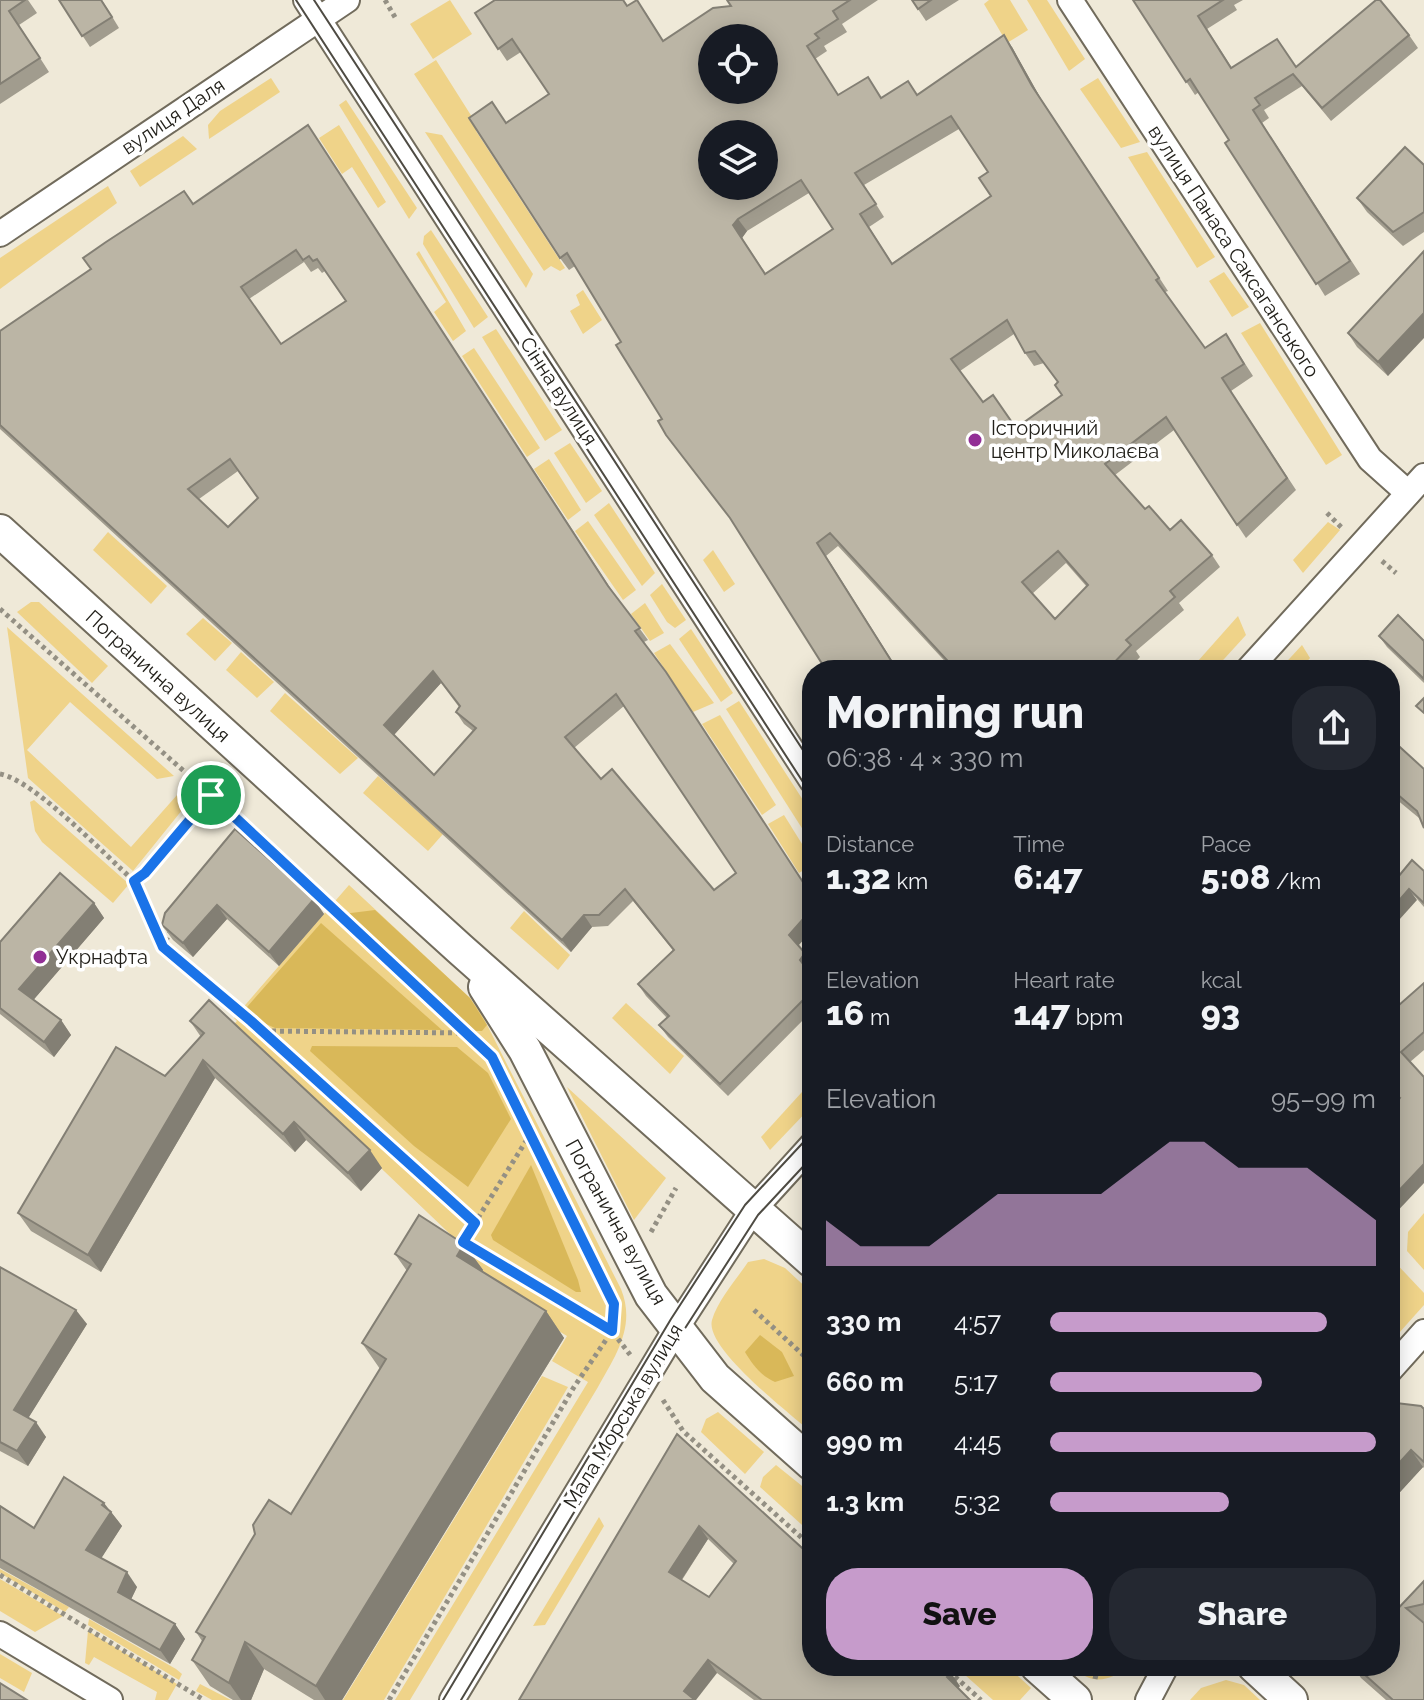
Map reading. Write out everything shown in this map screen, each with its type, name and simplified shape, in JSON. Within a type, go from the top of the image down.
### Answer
[{"type":"main road","name":"Погранична вулиця","points":[[0,531],[460,949],[802,1253]]},
{"type":"main road","name":"Погранична вулиця","points":[[460,949],[525,1050],[651,1295],[715,1378],[802,1455]]},
{"type":"main road","points":[[1048,1676],[1075,1700]]},
{"type":"main road","points":[[1265,1676],[1291,1700]]},
{"type":"street","name":"вулиця Даля","points":[[0,234],[312,10],[347,0]]},
{"type":"street","name":"вулиця Панаса Саксаганського","points":[[1070,0],[1370,459],[1416,484]]},
{"type":"street","name":"Сінна вулиця","points":[[312,10],[802,766]]},
{"type":"street","points":[[1257,660],[1416,484]]},
{"type":"street","name":"Мала Морська вулиця","points":[[452,1700],[677,1327],[752,1211],[802,1156]]},
{"type":"street","points":[[1400,1359],[1424,1332]]},
{"type":"street","points":[[0,1634],[110,1700]]},
{"type":"street","points":[[1148,1700],[1161,1676]]},
{"type":"path","points":[[385,0],[396,19]]},
{"type":"path","points":[[0,609],[211,795],[492,1057]]},
{"type":"path","points":[[0,774],[10,776],[33,791],[134,881],[163,947],[262,1031],[475,1223]]},
{"type":"path","points":[[134,881],[145,873],[211,795]]},
{"type":"path","points":[[240,842],[249,832]]},
{"type":"path","points":[[163,947],[174,925]]},
{"type":"path","points":[[262,1031],[467,1033]]},
{"type":"path","points":[[524,1120],[538,1147]]},
{"type":"path","points":[[531,1133],[463,1242],[612,1331],[683,1431],[802,1538]]},
{"type":"path","points":[[552,1176],[614,1304]]},
{"type":"path","points":[[646,1241],[676,1188]]},
{"type":"path","points":[[389,1700],[574,1387],[612,1331],[617,1297]]},
{"type":"path","points":[[754,1310],[802,1354]]},
{"type":"path","points":[[0,1575],[204,1700]]},
{"type":"path","points":[[954,1676],[981,1700]]},
{"type":"shaded area","points":[[450,0],[472,34],[433,59],[410,24]]},
{"type":"shaded area","points":[[989,0],[1010,0],[1028,30],[1007,43],[984,4]]},
{"type":"shaded area","points":[[1027,0],[1047,0],[1085,59],[1069,71]]},
{"type":"shaded area","points":[[436,60],[479,128],[476,131],[565,268],[560,271],[551,266],[544,271],[414,74]]},
{"type":"shaded area","points":[[271,78],[280,92],[209,139],[208,125],[220,111]]},
{"type":"shaded area","points":[[1098,78],[1140,142],[1121,148],[1080,89]]},
{"type":"shaded area","points":[[346,100],[417,208],[409,219],[339,105]]},
{"type":"shaded area","points":[[339,125],[386,202],[378,208],[352,167],[342,174],[319,138]]},
{"type":"shaded area","points":[[425,132],[442,135],[533,274],[526,288]]},
{"type":"shaded area","points":[[183,136],[197,149],[140,187],[130,171]]},
{"type":"shaded area","points":[[1147,152],[1215,257],[1197,268],[1128,157]]},
{"type":"shaded area","points":[[108,186],[117,203],[0,289],[0,258]]},
{"type":"shaded area","points":[[431,230],[488,317],[474,328],[423,244],[424,236]]},
{"type":"shaded area","points":[[419,251],[466,331],[453,341],[434,312],[446,302],[416,254]]},
{"type":"shaded area","points":[[1224,272],[1249,307],[1232,317],[1209,281]]},
{"type":"shaded area","points":[[583,290],[602,320],[583,334],[570,311],[580,305],[576,295]]},
{"type":"shaded area","points":[[1260,323],[1342,455],[1326,465],[1241,333]]},
{"type":"shaded area","points":[[496,329],[562,430],[545,441],[482,337]]},
{"type":"shaded area","points":[[474,348],[540,448],[527,457],[462,356]]},
{"type":"shaded area","points":[[570,443],[602,491],[586,503],[554,453]]},
{"type":"shaded area","points":[[549,459],[581,510],[568,520],[534,469]]},
{"type":"shaded area","points":[[609,503],[655,573],[642,586],[594,515]]},
{"type":"shaded area","points":[[588,521],[636,590],[623,600],[575,531]]},
{"type":"shaded area","points":[[1328,522],[1340,530],[1303,573],[1293,560]]},
{"type":"shaded area","points":[[108,532],[167,586],[151,604],[93,550]]},
{"type":"shaded area","points":[[713,550],[735,584],[724,592],[703,560]]},
{"type":"shaded area","points":[[662,584],[686,620],[675,628],[667,622],[650,595]]},
{"type":"shaded area","points":[[31,602],[39,602],[108,666],[92,683],[17,612]]},
{"type":"shaded area","points":[[645,603],[664,633],[650,641],[631,614]]},
{"type":"shaded area","points":[[1238,616],[1246,635],[1223,660],[1199,660]]},
{"type":"shaded area","points":[[203,618],[232,643],[215,661],[186,634]]},
{"type":"shaded area","points":[[7,627],[174,776],[157,779],[70,702],[27,750],[131,847],[185,786],[195,794],[133,871],[28,778]]},
{"type":"shaded area","points":[[691,629],[733,693],[721,702],[679,639]]},
{"type":"shaded area","points":[[670,644],[714,703],[693,712],[654,653]]},
{"type":"shaded area","points":[[1302,645],[1310,658],[1308,660],[1288,660]]},
{"type":"shaded area","points":[[241,652],[274,682],[257,698],[226,670]]},
{"type":"shaded area","points":[[285,693],[358,758],[340,774],[270,711]]},
{"type":"shaded area","points":[[739,701],[802,799],[802,828],[726,709]]},
{"type":"shaded area","points":[[720,715],[776,805],[762,815],[702,724]]},
{"type":"shaded area","points":[[378,776],[443,834],[428,851],[363,793]]},
{"type":"shaded area","points":[[34,800],[129,884],[113,903],[42,842],[35,831],[30,802]]},
{"type":"shaded area","points":[[784,815],[802,844],[802,871],[799,873],[768,824]]},
{"type":"shaded area","points":[[349,885],[470,998],[481,1013],[621,1289],[626,1315],[622,1340],[605,1375],[410,1700],[395,1700],[588,1382],[552,1361],[567,1336],[476,1280],[443,1245],[450,1234],[232,1026],[237,1021],[234,1018]]},
{"type":"shaded area","points":[[375,910],[470,998],[487,1025],[482,1031],[470,1031],[343,914]]},
{"type":"shaded area","points":[[524,911],[570,955],[558,970],[510,928]]},
{"type":"shaded area","points":[[321,923],[442,1030],[275,1028],[255,1019],[247,1007]]},
{"type":"shaded area","points":[[626,1003],[684,1056],[670,1074],[612,1018]]},
{"type":"shaded area","points":[[312,1046],[457,1047],[488,1073],[511,1119],[468,1187],[414,1146],[310,1051]]},
{"type":"shaded area","points":[[567,1087],[666,1178],[634,1220]]},
{"type":"shaded area","points":[[802,1092],[802,1116],[770,1150],[761,1137]]},
{"type":"shaded area","points":[[531,1165],[581,1292],[576,1292],[493,1240],[491,1235]]},
{"type":"shaded area","points":[[1424,1213],[1424,1270],[1407,1251],[1408,1232]]},
{"type":"shaded area","points":[[764,1259],[785,1268],[802,1284],[802,1424],[751,1380],[721,1347],[713,1332],[712,1320],[718,1305],[748,1262]]},
{"type":"shaded area","points":[[1400,1268],[1424,1293],[1424,1305],[1400,1332]]},
{"type":"shaded area","points":[[760,1335],[782,1352],[794,1376],[775,1382],[754,1365],[745,1352]]},
{"type":"shaded area","points":[[542,1376],[568,1387],[384,1700],[343,1700]]},
{"type":"shaded area","points":[[718,1412],[764,1452],[745,1474],[701,1432],[706,1419]]},
{"type":"shaded area","points":[[776,1465],[802,1486],[802,1525],[760,1487],[763,1477]]},
{"type":"shaded area","points":[[599,1517],[604,1526],[545,1625],[533,1626]]},
{"type":"shaded area","points":[[0,1569],[69,1607],[65,1612],[0,1573]]},
{"type":"shaded area","points":[[0,1579],[63,1616],[35,1632],[0,1611]]},
{"type":"shaded area","points":[[89,1619],[176,1669],[182,1674],[179,1680],[88,1625]]},
{"type":"shaded area","points":[[88,1631],[177,1684],[168,1700],[155,1700],[157,1692],[94,1657],[89,1665],[85,1663]]},
{"type":"shaded area","points":[[0,1654],[32,1673],[24,1692],[0,1678]]},
{"type":"shaded area","points":[[966,1676],[1018,1676],[1031,1688],[1020,1700],[993,1700]]},
{"type":"shaded area","points":[[1085,1676],[1114,1676],[1100,1680]]},
{"type":"shaded area","points":[[1226,1680],[1244,1685],[1260,1700],[1190,1700],[1201,1688]]},
{"type":"shaded area","points":[[200,1684],[231,1700],[212,1700],[196,1691]]},
{"type":"building","points":[[0,0],[25,0],[9,11],[40,58],[0,84]]},
{"type":"building","points":[[59,0],[101,0],[112,17],[82,36]]},
{"type":"building","points":[[495,0],[623,0],[627,6],[637,0],[663,41],[713,8],[731,6],[727,0],[850,0],[833,11],[838,19],[815,34],[819,38],[807,46],[838,95],[868,77],[881,98],[908,81],[917,95],[1004,35],[1032,86],[1159,278],[1156,280],[1205,348],[1226,334],[1244,364],[1222,378],[1287,478],[1237,525],[1166,417],[1105,464],[1145,509],[1149,506],[1170,530],[1181,520],[1212,555],[1170,591],[1175,597],[1126,640],[1131,645],[1117,660],[947,660],[830,533],[817,543],[891,660],[820,660],[730,518],[666,435],[658,421],[662,419],[616,345],[621,342],[567,253],[560,258],[469,118],[492,102],[506,123],[549,94],[512,39],[498,49],[475,13]],"holes":[[[951,116],[988,172],[979,178],[991,196],[892,264],[860,214],[876,204],[855,173]],[[1007,320],[1025,353],[1035,351],[1058,382],[1055,385],[1062,395],[1016,428],[993,395],[983,402],[951,359]],[[1058,551],[1088,585],[1055,619],[1022,582]]]},
{"type":"building","points":[[912,0],[931,0],[918,9]]},
{"type":"building","points":[[1133,0],[1223,0],[1198,16],[1231,68],[1277,39],[1296,67],[1376,0],[1380,0],[1409,35],[1322,108],[1293,74],[1255,98],[1260,105],[1253,110],[1350,261],[1316,284],[1225,143],[1229,140],[1190,79],[1186,82]]},
{"type":"building","points":[[308,125],[608,586],[640,628],[635,631],[666,672],[802,881],[802,920],[789,935],[802,950],[802,1001],[720,1084],[659,1025],[669,1016],[638,984],[674,950],[625,889],[599,915],[584,915],[562,940],[0,425],[0,331],[91,269],[83,258],[184,191],[193,204]],"holes":[[[296,250],[303,260],[309,256],[313,261],[317,259],[346,301],[281,344],[241,287]],[[230,459],[258,498],[228,527],[188,489]],[[433,671],[460,706],[456,712],[476,728],[434,775],[384,725]],[[616,694],[736,873],[714,890],[612,769],[601,779],[565,737]]]},
{"type":"building","points":[[1405,147],[1424,165],[1424,212],[1393,232],[1357,198]]},
{"type":"building","points":[[1424,251],[1424,313],[1378,362],[1348,333]]},
{"type":"building","points":[[1398,615],[1424,641],[1424,679],[1379,636]]},
{"type":"building","points":[[1424,698],[1424,713],[1416,706]]},
{"type":"building","points":[[1400,747],[1424,769],[1424,828],[1417,811],[1400,797]]},
{"type":"building","points":[[235,829],[314,899],[269,952],[217,905],[183,943],[162,925],[165,913]]},
{"type":"building","points":[[1412,860],[1424,871],[1424,903],[1409,889],[1400,899],[1400,875]]},
{"type":"building","points":[[60,873],[94,903],[19,989],[61,1020],[44,1042],[0,1008],[0,942]]},
{"type":"building","points":[[1424,983],[1424,1032],[1401,1052],[1424,1077],[1424,1164],[1400,1189],[1400,1098],[1400,1004]]},
{"type":"building","points":[[209,1000],[370,1150],[348,1173],[294,1122],[283,1134],[203,1060],[88,1255],[18,1213],[116,1047],[165,1076],[204,1033],[190,1021]]},
{"type":"building","points":[[419,1215],[464,1244],[457,1256],[546,1311],[316,1686],[245,1642],[229,1683],[192,1660],[205,1637],[196,1632],[255,1534],[253,1525],[269,1500],[291,1514],[386,1359],[362,1343],[411,1264],[395,1254]]},
{"type":"building","points":[[0,1267],[76,1310],[14,1410],[36,1422],[17,1451],[0,1442]]},
{"type":"building","points":[[1400,1403],[1424,1409],[1424,1462],[1411,1450],[1400,1462]]},
{"type":"building","points":[[677,1434],[802,1548],[802,1676],[948,1676],[970,1700],[762,1700],[708,1660],[684,1691],[695,1700],[519,1700]],"holes":[[[699,1526],[736,1561],[709,1597],[669,1572]]]},
{"type":"building","points":[[64,1477],[104,1503],[102,1505],[111,1512],[86,1550],[127,1572],[118,1592],[175,1624],[160,1650],[0,1559],[0,1506],[34,1528]]},
{"type":"building","points":[[1424,1581],[1424,1604],[1406,1608],[1424,1623],[1424,1700],[1393,1700],[1366,1676],[1400,1676],[1400,1606]]},
{"type":"building","points":[[0,1683],[27,1700],[0,1700]]},
{"type":"tram line","points":[[296,0],[802,781]]},
{"type":"tram line","points":[[314,0],[802,749]]},
{"type":"tram line","points":[[443,1700],[671,1319],[745,1205],[802,1144]]},
{"type":"tram line","points":[[461,1700],[682,1333],[758,1215],[802,1168]]},
{"type":"place","name":"Історичний центр Миколаєва","points":[[975,440]]},
{"type":"place","name":"Укрнафта","points":[[40,957]]},
{"type":"route","points":[[211,795],[492,1057],[614,1304],[612,1331],[463,1242],[475,1223],[251,1021],[163,947],[139,899],[134,881],[145,873],[211,795]]}]
